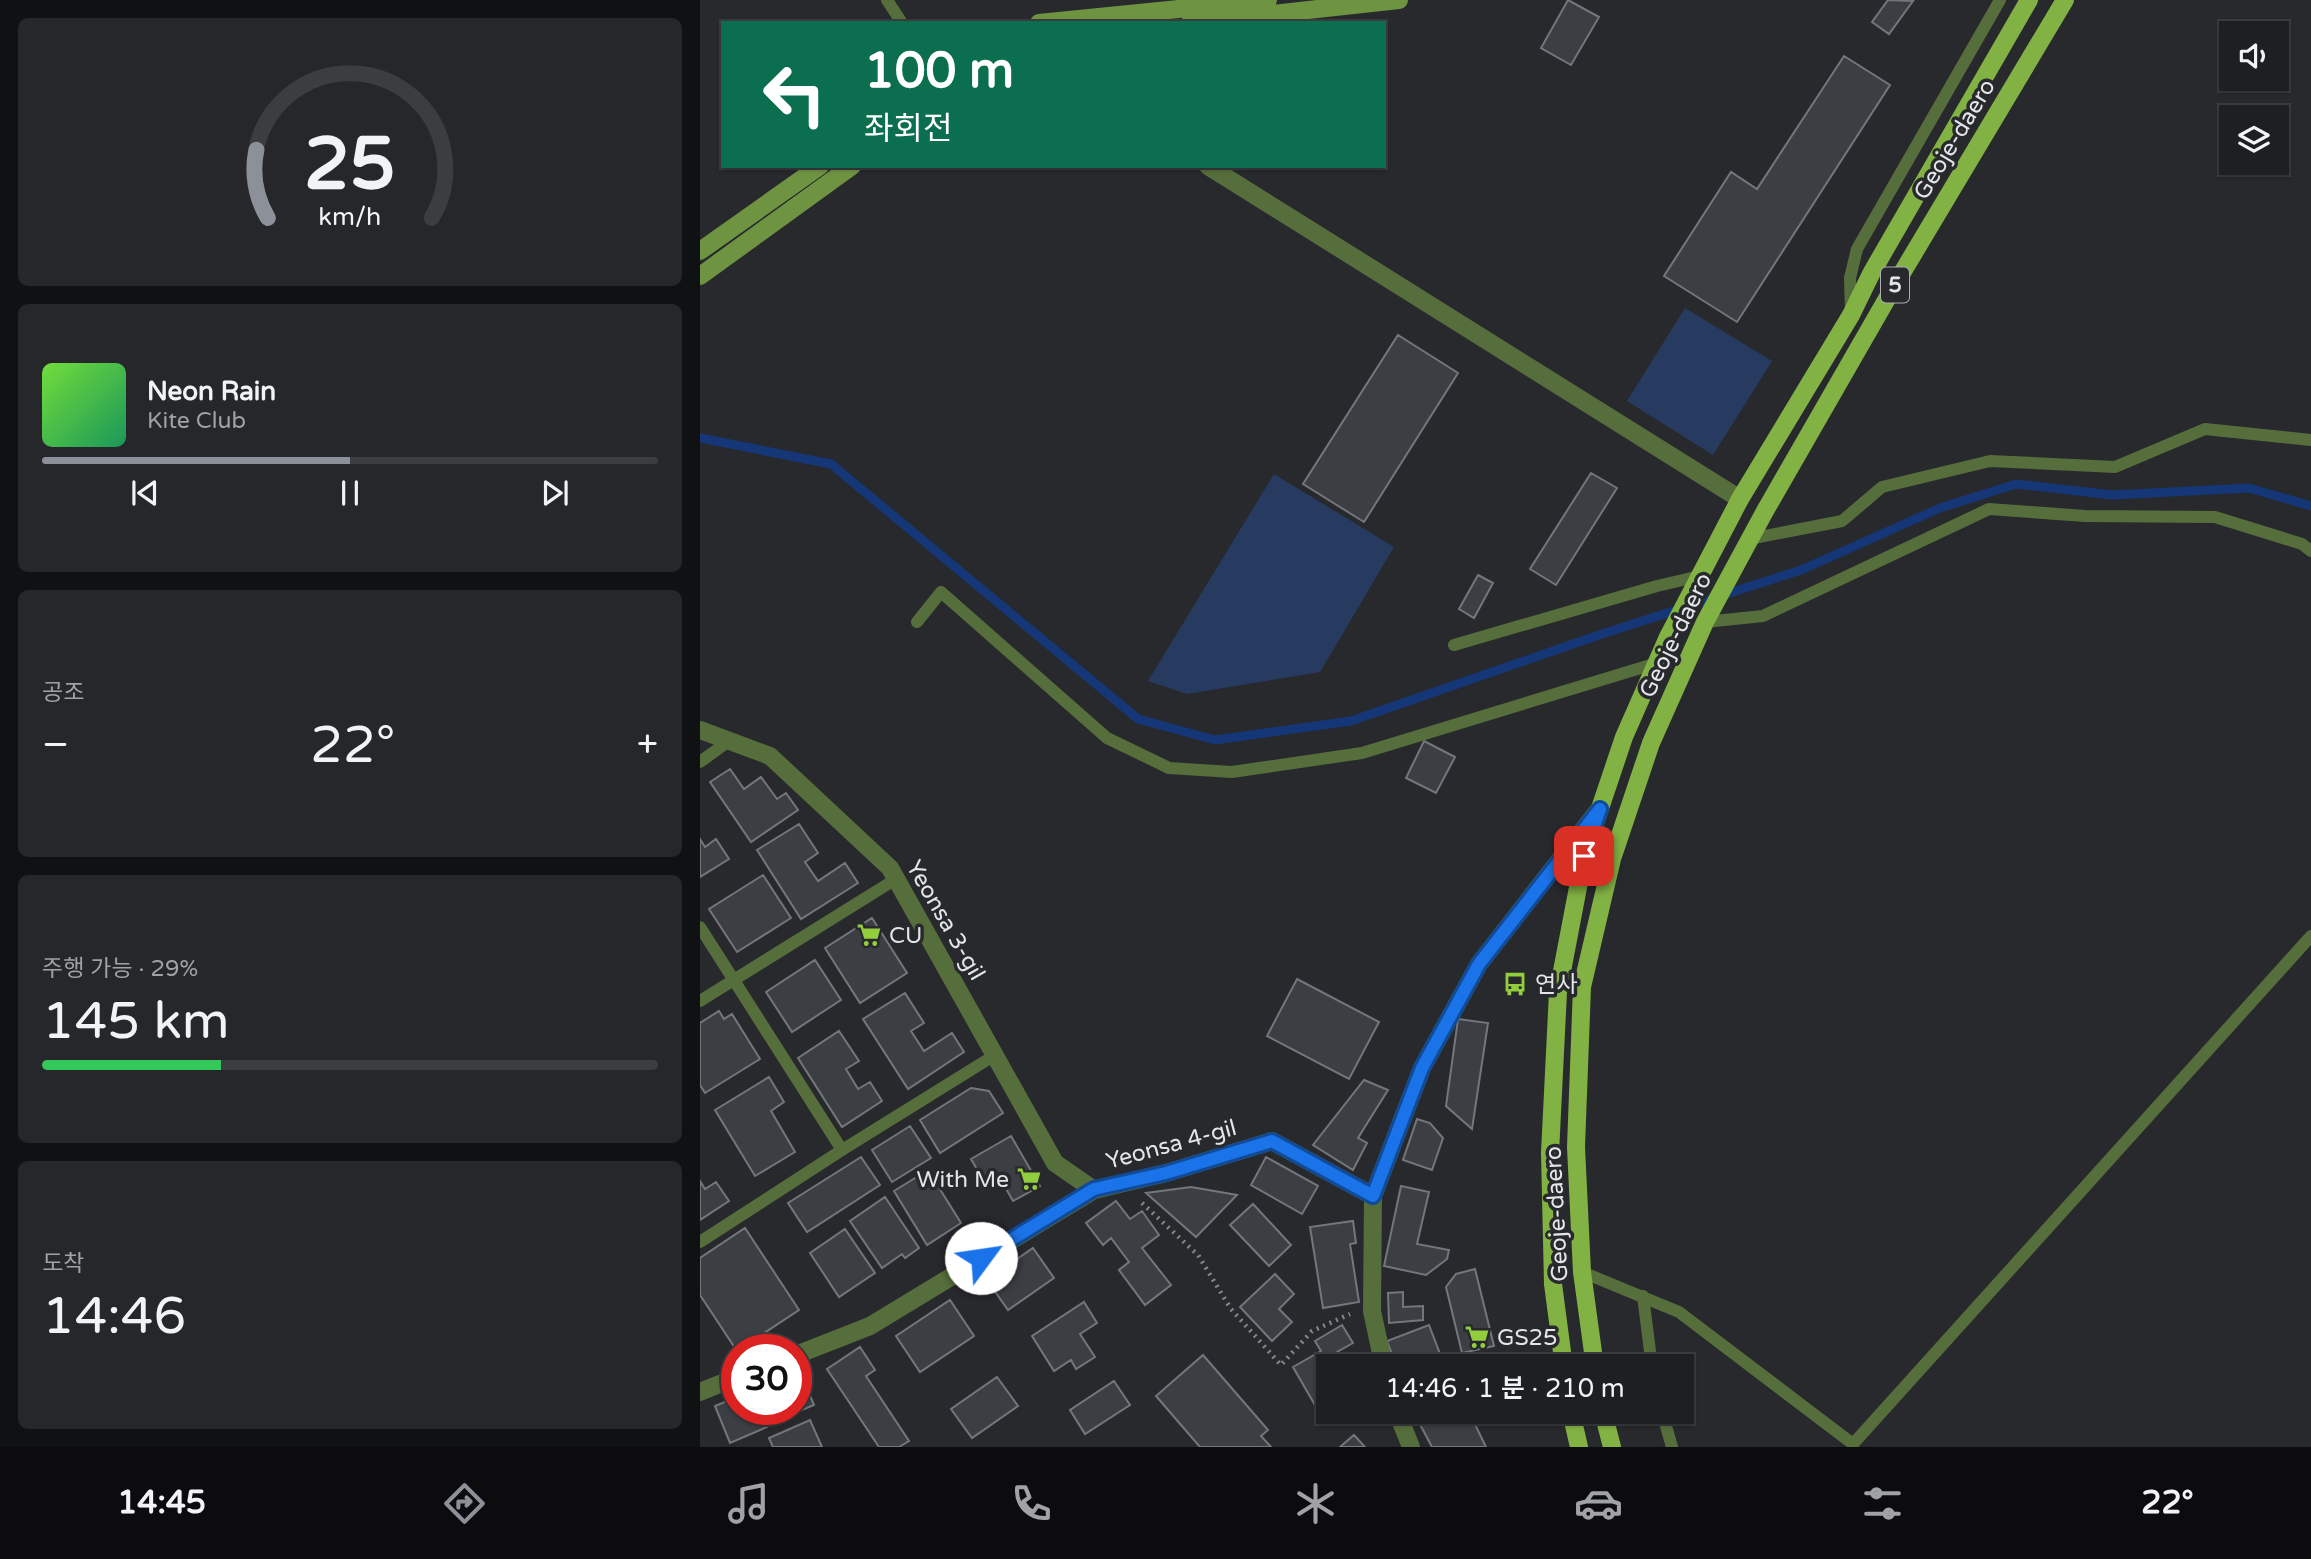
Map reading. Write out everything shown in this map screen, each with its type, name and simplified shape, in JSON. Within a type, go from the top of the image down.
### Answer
[{"type":"main road","name":"Geoje-daero","points":[[1562,1354],[1553,1284],[1551,1179],[1558,992],[1584,856],[1600,809],[1625,737],[1657,663],[1740,499],[1851,315],[1872,272],[2029,0]]},
{"type":"main road","name":"Geoje-daero","points":[[1593,1354],[1582,1272],[1576,1147],[1582,987],[1612,859],[1651,743],[1705,622],[1749,539],[1896,283],[2065,0]]},
{"type":"main road","points":[[1574,1424],[1579,1447]]},
{"type":"main road","points":[[1606,1424],[1612,1447]]},
{"type":"street","points":[[1059,21],[1268,0]]},
{"type":"street","points":[[1208,21],[1399,0]]},
{"type":"street","points":[[700,251],[817,168]]},
{"type":"street","points":[[700,276],[849,168]]},
{"type":"street","points":[[1212,168],[1740,499]]},
{"type":"street","name":"Yeonsa 3-gil","points":[[700,730],[770,756],[890,868],[1055,1163],[1094,1189]]},
{"type":"street","points":[[1381,1354],[1372,1311],[1373,1196],[1422,1068],[1479,964],[1600,809]]},
{"type":"street","name":"Yeonsa 4-gil","points":[[812,1349],[870,1326],[1094,1189],[1166,1173],[1272,1141],[1373,1196]]},
{"type":"street","points":[[700,1392],[721,1383]]},
{"type":"street","points":[[1402,1424],[1411,1447]]},
{"type":"lane","points":[[887,0],[901,21]]},
{"type":"lane","points":[[1851,315],[1850,278],[1857,248],[2000,0]]},
{"type":"lane","points":[[1749,539],[1842,521],[1882,487],[1990,461],[2115,467],[2205,429],[2311,440]]},
{"type":"lane","points":[[1705,622],[1763,616],[1989,509],[2085,516],[2215,517],[2302,544],[2311,551]]},
{"type":"lane","points":[[1454,645],[1700,576]]},
{"type":"lane","points":[[916,622],[941,592],[1107,738],[1169,768],[1232,772],[1362,753],[1657,663]]},
{"type":"lane","points":[[700,762],[729,741]]},
{"type":"lane","points":[[700,1001],[896,879]]},
{"type":"lane","points":[[700,928],[842,1150]]},
{"type":"lane","points":[[1582,1272],[1679,1312],[1853,1444],[2311,936]]},
{"type":"lane","points":[[700,1242],[995,1055]]},
{"type":"lane","points":[[1643,1296],[1651,1354]]},
{"type":"lane","points":[[1665,1424],[1672,1447]]},
{"type":"path","points":[[1121,1183],[1198,1255],[1231,1309],[1280,1365],[1312,1331],[1346,1314],[1372,1311]]},
{"type":"shaded area","points":[[1685,308],[1772,361],[1713,455],[1627,401]]},
{"type":"shaded area","points":[[1274,474],[1394,547],[1320,672],[1187,694],[1148,681]]},
{"type":"building","points":[[1568,0],[1599,17],[1571,65],[1541,48]]},
{"type":"building","points":[[1888,0],[1913,1],[1889,34],[1872,22]]},
{"type":"building","points":[[1844,56],[1890,85],[1737,322],[1664,276],[1731,172],[1757,189]]},
{"type":"building","points":[[1398,335],[1458,373],[1364,522],[1303,484]]},
{"type":"building","points":[[1591,473],[1617,488],[1556,585],[1530,569]]},
{"type":"building","points":[[1478,575],[1493,583],[1474,618],[1459,609]]},
{"type":"building","points":[[1424,741],[1455,757],[1436,793],[1406,778]]},
{"type":"building","points":[[730,769],[744,789],[761,777],[777,799],[786,793],[798,810],[751,842],[710,782]]},
{"type":"building","points":[[799,824],[818,853],[805,862],[818,881],[845,863],[858,883],[801,919],[757,850]]},
{"type":"building","points":[[700,839],[705,847],[716,839],[729,859],[700,877]]},
{"type":"building","points":[[763,875],[791,918],[737,952],[709,909]]},
{"type":"building","points":[[872,918],[907,973],[860,1003],[825,948]]},
{"type":"building","points":[[815,960],[841,1000],[792,1032],[766,992]]},
{"type":"building","points":[[1297,979],[1379,1022],[1349,1079],[1267,1036]]},
{"type":"building","points":[[905,993],[924,1023],[911,1031],[924,1051],[952,1033],[964,1052],[908,1089],[863,1019]]},
{"type":"building","points":[[719,1011],[724,1019],[732,1014],[760,1059],[705,1093],[700,1085],[700,1023]]},
{"type":"building","points":[[1458,1019],[1488,1023],[1472,1129],[1446,1106]]},
{"type":"building","points":[[839,1031],[859,1061],[846,1069],[858,1089],[870,1082],[882,1101],[842,1127],[798,1058]]},
{"type":"building","points":[[769,1077],[784,1102],[771,1111],[795,1152],[755,1176],[715,1110]]},
{"type":"building","points":[[1364,1080],[1388,1090],[1358,1138],[1367,1143],[1353,1170],[1313,1145]]},
{"type":"building","points":[[971,1088],[989,1091],[1003,1113],[940,1153],[920,1120]]},
{"type":"building","points":[[1417,1119],[1430,1123],[1443,1138],[1432,1170],[1403,1160]]},
{"type":"building","points":[[910,1126],[931,1158],[892,1182],[872,1150]]},
{"type":"building","points":[[1011,1136],[1040,1186],[1013,1201],[1001,1180],[988,1188],[971,1159]]},
{"type":"building","points":[[861,1157],[880,1185],[807,1232],[788,1203]]},
{"type":"building","points":[[1266,1157],[1318,1186],[1302,1214],[1251,1185]]},
{"type":"building","points":[[928,1170],[961,1223],[927,1245],[894,1191]]},
{"type":"building","points":[[700,1181],[705,1189],[716,1182],[729,1201],[700,1220]]},
{"type":"building","points":[[1401,1186],[1429,1192],[1417,1244],[1449,1250],[1447,1259],[1426,1275],[1384,1266]]},
{"type":"building","points":[[1191,1187],[1237,1195],[1196,1237],[1146,1193]]},
{"type":"building","points":[[885,1197],[919,1248],[905,1258],[902,1254],[882,1268],[850,1221]]},
{"type":"building","points":[[1116,1201],[1130,1219],[1142,1211],[1159,1235],[1142,1248],[1171,1285],[1145,1305],[1119,1270],[1129,1262],[1111,1238],[1103,1245],[1086,1223]]},
{"type":"building","points":[[1253,1204],[1291,1245],[1269,1266],[1230,1225]]},
{"type":"building","points":[[1353,1221],[1356,1243],[1350,1244],[1359,1302],[1323,1308],[1310,1227]]},
{"type":"building","points":[[745,1228],[799,1310],[763,1334],[726,1334],[700,1295],[700,1258]]},
{"type":"building","points":[[845,1229],[875,1273],[839,1297],[810,1253]]},
{"type":"building","points":[[1033,1248],[1054,1278],[1008,1310],[987,1280]]},
{"type":"building","points":[[1475,1269],[1494,1346],[1462,1353],[1446,1287],[1456,1274]]},
{"type":"building","points":[[1275,1274],[1294,1294],[1279,1309],[1292,1322],[1272,1341],[1240,1307]]},
{"type":"building","points":[[1403,1292],[1403,1307],[1423,1306],[1423,1320],[1389,1323],[1388,1293]]},
{"type":"building","points":[[950,1300],[974,1336],[920,1372],[896,1336]]},
{"type":"building","points":[[1084,1302],[1097,1323],[1080,1334],[1095,1357],[1076,1369],[1071,1360],[1054,1371],[1032,1336]]},
{"type":"building","points":[[1342,1325],[1353,1343],[1334,1354],[1316,1354],[1316,1407],[1293,1367],[1321,1351],[1315,1341]]},
{"type":"building","points":[[1429,1325],[1440,1354],[1392,1354],[1387,1341]]},
{"type":"building","points":[[860,1347],[875,1370],[866,1376],[909,1441],[899,1447],[879,1447],[827,1369]]},
{"type":"building","points":[[1203,1355],[1268,1430],[1261,1436],[1271,1447],[1200,1447],[1156,1396]]},
{"type":"building","points":[[997,1377],[1018,1406],[972,1438],[951,1409]]},
{"type":"building","points":[[1114,1381],[1130,1405],[1085,1434],[1070,1410]]},
{"type":"building","points":[[721,1404],[721,1421],[715,1406]]},
{"type":"building","points":[[812,1424],[822,1447],[773,1447],[769,1438],[799,1425]]},
{"type":"building","points":[[1420,1424],[1475,1424],[1486,1447],[1432,1447]]},
{"type":"building","points":[[723,1425],[766,1425],[767,1427],[730,1443]]},
{"type":"building","points":[[1354,1435],[1365,1447],[1340,1447]]},
{"type":"waterway","points":[[700,438],[831,464],[1138,719],[1215,740],[1351,721],[1602,634],[1801,570],[1940,508],[2016,484],[2112,495],[2249,488],[2311,506]]},
{"type":"place","name":"CU","points":[[869,935]]},
{"type":"place","name":"연사","points":[[1515,984]]},
{"type":"place","name":"With Me","points":[[1029,1179]]},
{"type":"place","name":"GS25","points":[[1477,1337]]},
{"type":"route","points":[[981,1258],[1094,1189],[1166,1173],[1272,1141],[1373,1196],[1422,1068],[1479,964],[1600,809],[1584,856]]}]
